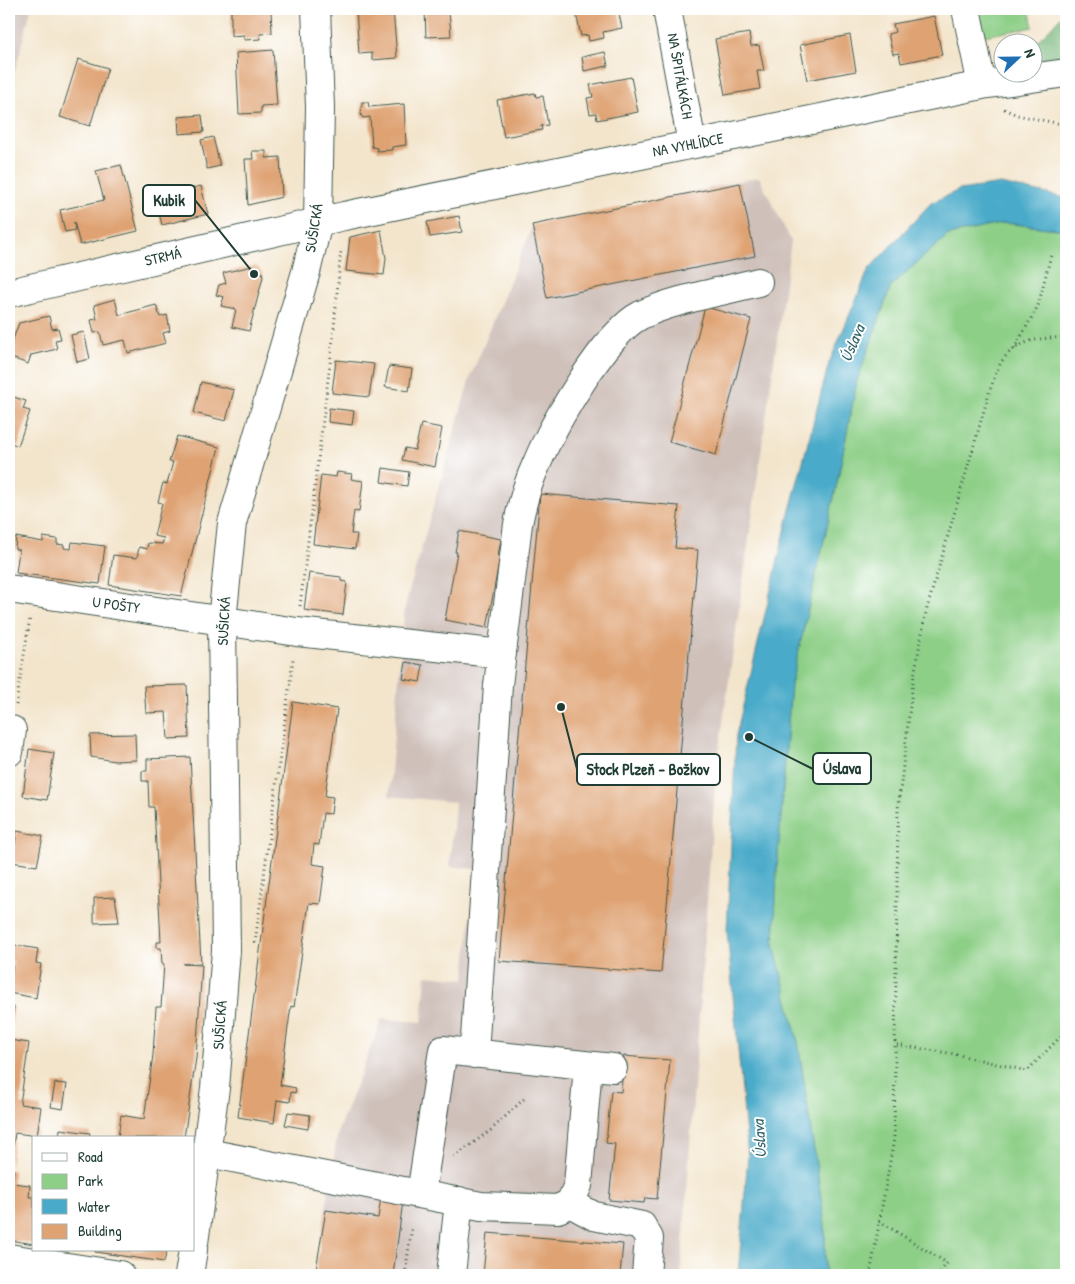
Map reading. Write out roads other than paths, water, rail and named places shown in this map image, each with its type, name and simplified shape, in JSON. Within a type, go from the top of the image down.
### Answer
[{"type":"street","name":"SUŠICKÁ","points":[[195,1236],[215,1088],[226,950],[223,836],[222,621],[232,523],[306,272],[318,222],[320,107],[316,9]]},
{"type":"street","name":"NA ŠPITÁLKÁCH","points":[[667,9],[692,144]]},
{"type":"street","points":[[966,9],[982,85]]},
{"type":"street","name":"NA VYHLÍDCE","points":[[318,222],[982,85],[1066,73]]},
{"type":"street","name":"STRMÁ","points":[[9,293],[318,222]]},
{"type":"street","points":[[474,1054],[498,686],[523,502],[537,463],[553,431],[588,374],[620,331],[640,316],[665,307],[758,282]]},
{"type":"street","name":"U POŠTY","points":[[21,591],[297,632],[502,654]]},
{"type":"street","points":[[207,1152],[481,1206],[558,1209],[570,1203],[578,1185],[601,1067],[443,1050],[421,1194]]},
{"type":"street","points":[[451,1275],[459,1201]]},
{"type":"street","points":[[570,1203],[594,1216],[642,1226],[649,1238],[646,1275]]},
{"type":"street","points":[[189,1275],[193,1252]]},
{"type":"street","points":[[9,1258],[120,1275]]},
{"type":"water","points":[[1001,184],[1066,198],[1066,230],[1005,223],[948,235],[891,286],[857,381],[836,488],[791,684],[777,868],[774,945],[798,1042],[825,1225],[825,1275],[738,1275],[748,1156],[727,931],[736,735],[789,514],[829,363],[869,269],[931,203],[959,190]]},
{"type":"place","name":"Kubik","points":[[254,274]]},
{"type":"place","name":"Stock Plzeň - Božkov","points":[[561,707]]},
{"type":"place","name":"Úslava","points":[[749,737]]}]
